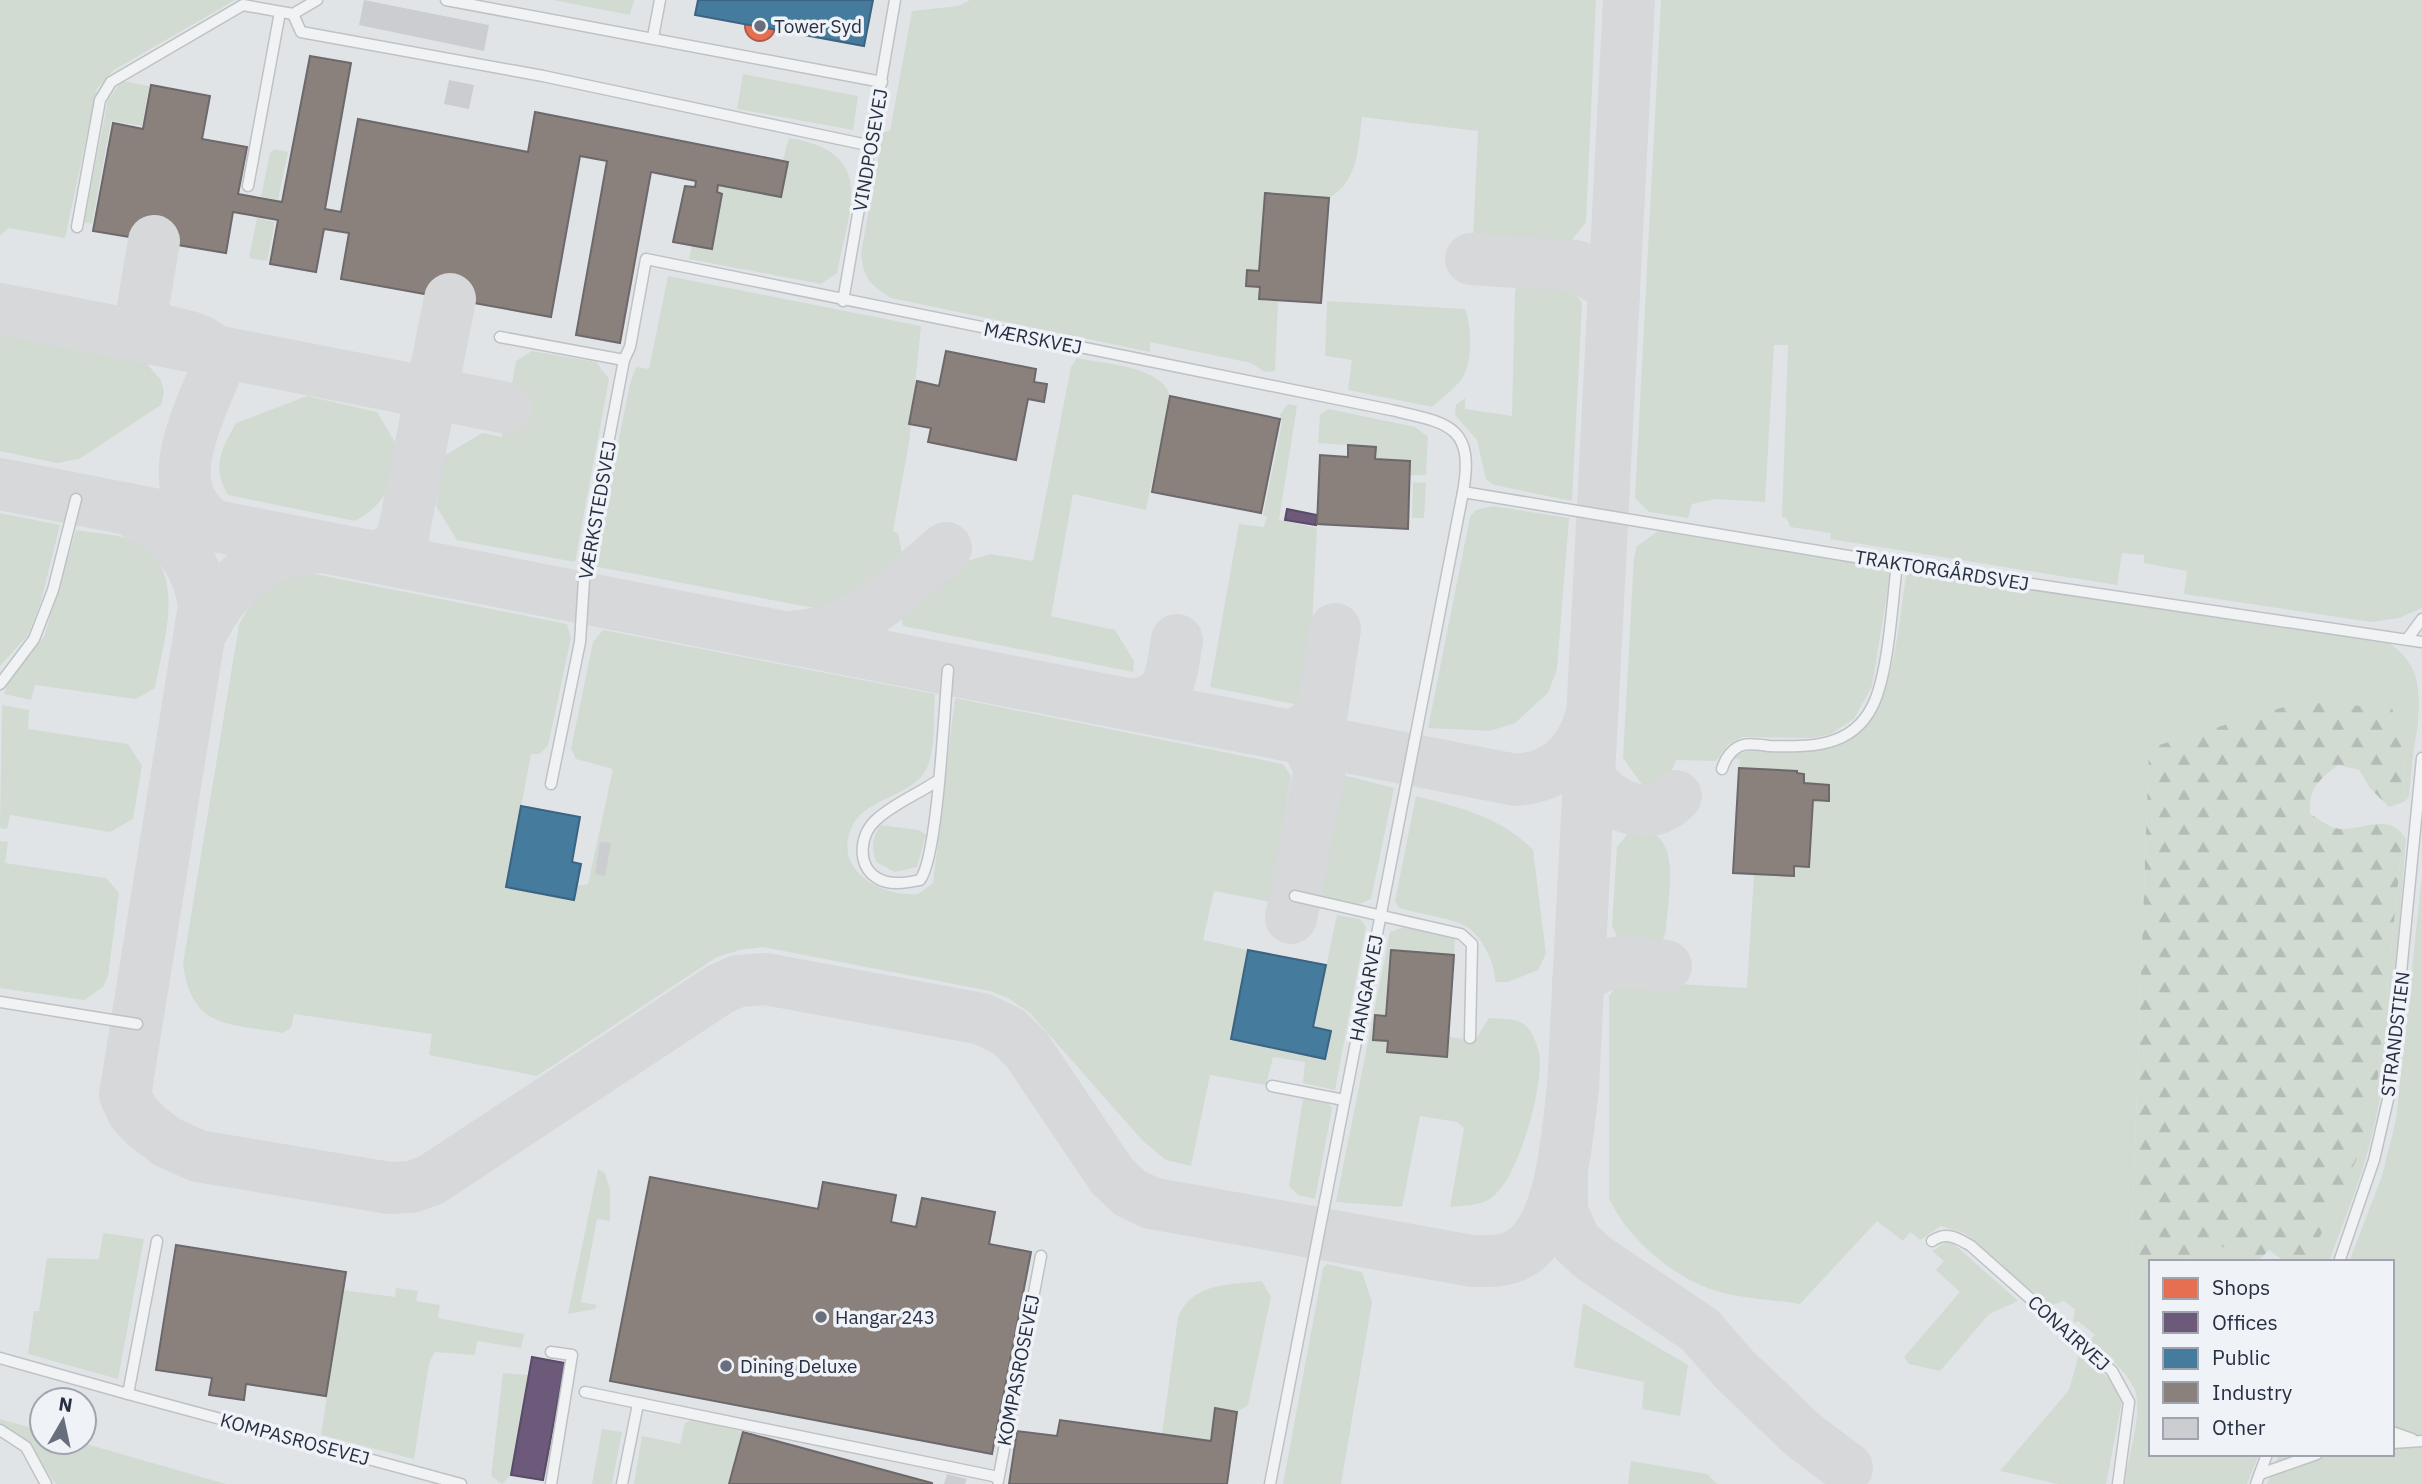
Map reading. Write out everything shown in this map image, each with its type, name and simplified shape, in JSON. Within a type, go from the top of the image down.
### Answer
[{"type":"lane","points":[[77,227],[100,100],[111,82],[243,5],[293,14],[317,0]]},
{"type":"lane","points":[[446,0],[883,82]]},
{"type":"lane","points":[[653,37],[660,0]]},
{"type":"lane","name":"VINDPOSEVEJ","points":[[843,300],[872,146],[895,0]]},
{"type":"lane","points":[[248,186],[280,12]]},
{"type":"lane","points":[[293,14],[301,32],[543,76],[872,146]]},
{"type":"lane","name":"MÆRSKVEJ","points":[[624,360],[630,347],[646,259],[1442,422],[1462,440],[1468,465],[1463,492]]},
{"type":"lane","points":[[500,337],[624,360]]},
{"type":"lane","name":"VÆRKSTEDSVEJ","points":[[551,784],[580,642],[585,564],[624,360]]},
{"type":"lane","name":"TRAKTORGÅRDSVEJ","points":[[1463,492],[1897,564],[2422,642]]},
{"type":"lane","name":"HANGARVEJ","points":[[1270,1484],[1463,492]]},
{"type":"lane","points":[[0,684],[34,639],[53,590],[76,499]]},
{"type":"lane","points":[[1722,769],[1729,754],[1743,745],[1829,744],[1849,734],[1863,720],[1873,705],[1879,682],[1897,564]]},
{"type":"lane","points":[[2408,638],[2422,619]]},
{"type":"lane","points":[[937,782],[877,819],[866,831],[862,850],[867,867],[877,878],[900,884],[920,880],[928,870],[937,782],[948,670]]},
{"type":"lane","name":"STRANDSTIEN","points":[[2340,1260],[2374,1160],[2389,1095],[2422,758]]},
{"type":"lane","points":[[1295,896],[1461,934],[1472,944],[1470,1038]]},
{"type":"lane","points":[[0,1002],[137,1024]]},
{"type":"lane","points":[[1272,1086],[1345,1100]]},
{"type":"lane","name":"CONAIRVEJ","points":[[1932,1241],[1940,1235],[1951,1235],[1971,1246],[2112,1371],[2129,1402],[2118,1484]]},
{"type":"lane","points":[[128,1395],[157,1241]]},
{"type":"lane","name":"KOMPASROSEVEJ","points":[[998,1481],[1041,1256]]},
{"type":"lane","points":[[551,1352],[572,1355],[551,1484]]},
{"type":"lane","name":"KOMPASROSEVEJ","points":[[0,1358],[461,1484]]},
{"type":"lane","points":[[585,1392],[998,1481]]},
{"type":"lane","points":[[622,1484],[638,1404]]},
{"type":"lane","points":[[0,1430],[26,1447],[46,1484]]},
{"type":"lane","points":[[2394,1433],[2420,1442]]},
{"type":"lane","points":[[2394,1443],[2420,1442]]},
{"type":"lane","points":[[2258,1479],[2266,1456]]},
{"type":"lane","points":[[2258,1479],[2311,1456]]},
{"type":"green space","points":[[0,0],[235,0],[114,70],[97,88],[65,238],[9,228],[0,235]]},
{"type":"green space","points":[[553,0],[634,0],[630,15]]},
{"type":"green space","points":[[970,0],[1596,0],[1586,222],[1571,241],[1550,246],[1473,240],[1478,131],[1362,117],[1358,152],[1352,173],[1339,191],[1329,198],[1265,193],[1259,271],[1247,270],[1246,285],[1260,287],[1259,299],[1278,301],[1275,371],[1265,372],[1251,363],[1150,342],[1150,352],[891,298],[869,280],[861,253],[883,132],[890,131],[912,11],[958,6]]},
{"type":"green space","points":[[1661,0],[2422,0],[2422,608],[2399,618],[2371,622],[2184,594],[2187,571],[2144,563],[2144,555],[2122,553],[2117,585],[1830,539],[1831,533],[1790,527],[1787,518],[1782,517],[1788,345],[1774,345],[1765,502],[1715,499],[1692,504],[1688,518],[1649,512],[1635,498]]},
{"type":"green space","points":[[743,74],[858,96],[853,130],[737,109]]},
{"type":"green space","points":[[122,81],[149,86],[142,126],[111,121],[92,224],[84,222],[108,100]]},
{"type":"green space","points":[[789,138],[817,145],[836,156],[846,170],[851,186],[851,205],[837,273],[821,284],[689,259],[692,245],[712,249],[722,194],[717,192],[718,185],[781,197],[788,162],[783,160]]},
{"type":"green space","points":[[275,149],[288,152],[278,200],[261,197],[270,153]]},
{"type":"green space","points":[[257,218],[275,222],[267,261],[249,258]]},
{"type":"green space","points":[[1542,273],[1568,284],[1582,303],[1572,501],[1494,485],[1486,479],[1477,440],[1455,415],[1456,405],[1465,398],[1465,409],[1512,416],[1515,290],[1529,275]]},
{"type":"green space","points":[[668,276],[921,326],[909,443],[893,531],[898,533],[902,553],[841,602],[819,609],[593,566],[630,384],[636,367],[649,369]]},
{"type":"green space","points":[[1327,301],[1465,309],[1470,345],[1465,374],[1458,384],[1432,407],[1348,390],[1352,360],[1325,356]]},
{"type":"green space","points":[[0,332],[145,362],[161,380],[164,392],[161,405],[79,459],[57,463],[0,451]]},
{"type":"green space","points":[[532,351],[596,362],[609,379],[575,562],[457,540],[436,506],[444,456],[482,433],[502,437],[516,361]]},
{"type":"green space","points":[[1077,358],[1144,372],[1165,386],[1170,396],[1146,510],[1073,494],[1051,616],[1115,630],[1134,661],[1133,672],[903,626],[900,613],[967,561],[990,554],[1033,561],[1071,367]]},
{"type":"green space","points":[[307,396],[377,412],[396,444],[390,480],[383,498],[355,521],[228,495],[223,485],[220,458],[236,423]]},
{"type":"green space","points":[[1288,404],[1297,406],[1279,520],[1317,528],[1312,625],[1299,705],[1210,687],[1239,524],[1264,527],[1267,516],[1263,516],[1282,423],[1280,415]]},
{"type":"green space","points":[[1329,409],[1415,427],[1428,437],[1426,475],[1410,475],[1410,461],[1375,459],[1375,447],[1318,443],[1320,414]]},
{"type":"green space","points":[[1413,482],[1426,483],[1424,518],[1412,518]]},
{"type":"green space","points":[[1493,506],[1569,518],[1557,669],[1548,693],[1515,723],[1490,731],[1428,728],[1470,517],[1476,510]]},
{"type":"green space","points":[[0,513],[60,525],[41,601],[28,635],[0,666]]},
{"type":"green space","points":[[76,530],[134,540],[155,557],[164,573],[168,611],[155,688],[136,699],[35,685],[31,700],[4,694],[10,678],[44,637]]},
{"type":"green space","points":[[1658,531],[1891,569],[1872,686],[1854,719],[1831,734],[1813,738],[1742,737],[1729,744],[1716,761],[1676,760],[1662,784],[1645,789],[1623,758],[1634,557],[1637,546]]},
{"type":"green space","points":[[294,570],[567,624],[571,638],[548,746],[539,754],[531,754],[506,887],[574,900],[577,886],[588,884],[613,769],[576,759],[571,749],[593,642],[603,630],[935,694],[933,746],[924,773],[909,787],[860,815],[848,839],[848,854],[853,866],[862,876],[874,885],[903,894],[918,894],[933,883],[955,698],[1283,764],[1291,776],[1271,902],[1214,891],[1203,940],[1248,950],[1231,1039],[1325,1059],[1330,1031],[1313,1027],[1337,915],[1360,919],[1366,927],[1335,1090],[1303,1083],[1305,1062],[1273,1057],[1266,1085],[1210,1075],[1191,1166],[1166,1160],[1142,1140],[1030,1013],[1008,998],[990,991],[763,947],[717,957],[537,1076],[429,1055],[432,1034],[294,1014],[291,1028],[282,1033],[215,1019],[204,1012],[195,1001],[183,964],[239,625],[261,592],[275,580]]},
{"type":"green space","points":[[1912,572],[2387,642],[2399,650],[2413,670],[2419,694],[2419,708],[2409,797],[2404,802],[2403,753],[2149,748],[2131,1260],[2146,1271],[2149,1270],[2149,1456],[2258,1456],[2247,1484],[2123,1484],[2137,1409],[2137,1397],[2130,1381],[2090,1340],[2095,1335],[2078,1321],[2073,1321],[2075,1309],[2064,1301],[2049,1306],[1964,1233],[1941,1226],[1920,1240],[1910,1232],[1903,1241],[1877,1221],[1800,1304],[1730,1294],[1708,1288],[1678,1273],[1638,1240],[1609,1198],[1609,996],[1617,985],[1626,981],[1747,988],[1754,874],[1793,876],[1794,866],[1809,867],[1813,800],[1828,801],[1829,785],[1804,783],[1804,774],[1797,771],[1739,768],[1740,759],[1734,759],[1734,756],[1767,749],[1824,749],[1847,741],[1865,726],[1878,705],[1888,680],[1906,577]]},
{"type":"green space","points":[[2300,702],[2392,708],[2403,753],[2404,802],[2389,807],[2370,788],[2359,770],[2338,765],[2316,785],[2311,797],[2310,814],[2328,825],[2348,829],[2374,824],[2390,825],[2403,835],[2378,1077],[2360,1152],[2309,1260],[2282,1260],[2269,1250],[2259,1260],[2244,1260],[2221,1246],[2180,1260],[2149,1260],[2149,1270],[2146,1271],[2131,1260],[2149,748]]},
{"type":"green space","points":[[2,705],[29,710],[28,729],[128,744],[142,766],[133,819],[110,832],[10,815],[7,829],[0,828]]},
{"type":"green space","points":[[1343,775],[1394,788],[1371,899],[1359,904],[1320,896]]},
{"type":"green space","points":[[1416,796],[1464,809],[1493,821],[1533,850],[1546,954],[1538,970],[1508,982],[1495,982],[1488,953],[1469,928],[1446,919],[1399,908],[1395,901]]},
{"type":"green space","points":[[881,825],[919,830],[926,835],[917,867],[895,872],[876,862],[873,842]]},
{"type":"green space","points":[[1643,830],[1656,835],[1669,857],[1670,888],[1666,931],[1662,942],[1652,949],[1638,948],[1622,942],[1612,925],[1617,847],[1629,832]]},
{"type":"green space","points":[[2403,835],[2406,838],[2389,1042],[2375,1122],[2361,1174],[2330,1260],[2309,1260],[2360,1152],[2378,1077]]},
{"type":"green space","points":[[0,841],[8,842],[5,863],[106,878],[119,893],[108,976],[103,987],[84,1000],[0,988]]},
{"type":"green space","points":[[2422,874],[2422,1484],[2267,1484],[2278,1456],[2394,1456],[2394,1260],[2350,1260],[2382,1176],[2396,1120]]},
{"type":"green space","points":[[1404,927],[1455,937],[1454,955],[1391,951],[1386,1016],[1375,1015],[1373,1040],[1388,1041],[1387,1052],[1446,1057],[1448,1037],[1475,1040],[1489,1018],[1516,1021],[1525,1025],[1538,1050],[1538,1086],[1520,1153],[1501,1188],[1487,1201],[1450,1207],[1464,1128],[1457,1122],[1420,1116],[1402,1207],[1336,1202],[1390,932]]},
{"type":"green space","points":[[1303,1099],[1329,1103],[1332,1109],[1315,1199],[1298,1195],[1289,1186]]},
{"type":"green space","points":[[598,1169],[605,1173],[610,1190],[610,1221],[597,1219],[581,1302],[597,1305],[595,1309],[568,1314]]},
{"type":"green space","points":[[103,1233],[144,1239],[118,1379],[28,1354],[34,1311],[39,1311],[47,1258],[99,1259]]},
{"type":"green space","points":[[1948,1241],[2018,1301],[1989,1314],[1940,1371],[1909,1364],[1904,1357],[1960,1292],[1936,1270],[1944,1261],[1932,1251]]},
{"type":"green space","points":[[2221,1246],[2244,1260],[2180,1260]]},
{"type":"green space","points":[[1327,1264],[1362,1272],[1372,1302],[1341,1484],[1283,1484],[1323,1268]]},
{"type":"green space","points":[[1262,1281],[1271,1297],[1248,1405],[1237,1412],[1215,1409],[1211,1441],[1162,1434],[1178,1317],[1185,1306],[1193,1297],[1213,1287]]},
{"type":"green space","points":[[396,1288],[418,1291],[416,1301],[440,1305],[438,1318],[524,1334],[521,1348],[477,1341],[475,1355],[435,1352],[429,1363],[414,1459],[321,1435],[343,1290],[395,1297]]},
{"type":"green space","points":[[1583,1303],[1688,1365],[1680,1416],[1642,1409],[1644,1382],[1574,1367]]},
{"type":"green space","points":[[2079,1354],[2111,1380],[2122,1401],[2106,1484],[2058,1484],[2000,1471],[2069,1390]]},
{"type":"green space","points":[[503,1373],[529,1375],[511,1475],[502,1484],[491,1476]]},
{"type":"green space","points":[[0,1419],[28,1427],[28,1445],[19,1436],[0,1425]]},
{"type":"green space","points":[[693,1419],[743,1432],[729,1484],[634,1484],[642,1436],[680,1444],[685,1423]]},
{"type":"green space","points":[[602,1429],[622,1432],[612,1484],[592,1484]]},
{"type":"green space","points":[[98,1447],[226,1484],[56,1484],[36,1456],[98,1456]]},
{"type":"green space","points":[[1631,1461],[1707,1474],[1717,1484],[1628,1484]]},
{"type":"building: Shops","name":"Tower Syd","points":[[760,11],[771,15],[775,26],[771,37],[760,41],[749,37],[745,26],[749,15]]},
{"type":"building: Offices","points":[[1287,509],[1317,515],[1316,525],[1285,520]]},
{"type":"building: Offices","points":[[532,1357],[565,1363],[543,1480],[511,1475]]},
{"type":"building: Public","points":[[698,0],[873,0],[864,46],[695,15]]},
{"type":"building: Public","points":[[521,806],[580,817],[572,862],[581,864],[574,900],[506,887]]},
{"type":"building: Public","points":[[1248,950],[1326,965],[1313,1027],[1331,1031],[1325,1059],[1231,1039]]},
{"type":"building: Industry","points":[[310,56],[351,63],[325,209],[341,212],[358,119],[528,152],[535,112],[788,162],[781,197],[718,185],[717,192],[722,194],[712,249],[673,242],[685,186],[695,187],[696,181],[651,172],[620,343],[576,335],[607,161],[580,156],[551,317],[341,279],[349,233],[324,229],[316,272],[270,264],[278,220],[233,212],[226,253],[93,231],[113,123],[143,129],[151,85],[210,96],[202,139],[247,147],[238,194],[282,202]]},
{"type":"building: Industry","points":[[1265,193],[1329,198],[1321,303],[1259,299],[1260,287],[1246,286],[1247,270],[1259,271]]},
{"type":"building: Industry","points":[[946,351],[1036,369],[1034,382],[1047,384],[1044,402],[1028,399],[1016,460],[928,442],[931,428],[909,424],[917,381],[939,386]]},
{"type":"building: Industry","points":[[1170,396],[1280,419],[1261,513],[1152,492]]},
{"type":"building: Industry","points":[[1348,445],[1376,447],[1375,459],[1410,461],[1408,529],[1317,524],[1320,455],[1348,457]]},
{"type":"building: Industry","points":[[1739,768],[1797,771],[1804,774],[1804,783],[1829,785],[1829,801],[1813,800],[1809,867],[1794,866],[1794,876],[1733,873]]},
{"type":"building: Industry","points":[[1391,950],[1454,955],[1447,1057],[1387,1052],[1388,1041],[1373,1040],[1375,1015],[1386,1016]]},
{"type":"building: Industry","name":"Hangar 243","points":[[650,1177],[818,1209],[823,1182],[896,1195],[891,1222],[916,1227],[922,1198],[995,1212],[989,1244],[1031,1252],[992,1454],[610,1381]]},
{"type":"building: Industry","points":[[176,1245],[346,1272],[326,1396],[246,1384],[244,1400],[209,1395],[212,1378],[156,1370]]},
{"type":"building: Industry","points":[[1215,1408],[1237,1412],[1227,1484],[1009,1484],[1017,1431],[1057,1436],[1060,1420],[1211,1441]]},
{"type":"building: Industry","points":[[743,1432],[932,1483],[932,1484],[729,1484]]},
{"type":"building: Other","points":[[364,0],[489,25],[484,51],[359,25]]},
{"type":"building: Other","points":[[449,80],[474,85],[469,109],[444,104]]},
{"type":"building: Other","points":[[600,842],[611,843],[605,876],[595,874]]},
{"type":"building: Other","points":[[947,1474],[967,1479],[965,1484],[944,1484]]},
{"type":"taxiway","points":[[127,509],[156,526],[179,547],[195,573],[204,606],[125,1095],[133,1112],[167,1142],[198,1156],[389,1188],[411,1187],[431,1180],[720,989],[738,981],[766,979],[982,1019],[1009,1032],[1027,1050],[1112,1176],[1130,1193],[1151,1203],[1472,1261],[1510,1258],[1531,1245],[1553,1205],[1565,1155],[1573,1087],[1629,0]]},
{"type":"taxiway","points":[[154,241],[141,318],[158,329],[200,341],[209,347],[215,356],[216,366],[192,432],[185,467],[190,500],[200,514],[215,527]]},
{"type":"taxiway","points":[[1471,259],[1576,266],[1606,282],[1614,296]]},
{"type":"taxiway","points":[[375,557],[395,549],[403,535],[450,299]]},
{"type":"taxiway","points":[[0,309],[507,408]]},
{"type":"taxiway","points":[[0,484],[1516,780],[1543,774],[1565,761],[1580,742],[1591,717]]},
{"type":"taxiway","points":[[203,629],[223,597],[247,572],[278,555],[315,548]]},
{"type":"taxiway","points":[[797,636],[819,633],[859,617],[896,591],[946,548]]},
{"type":"taxiway","points":[[1290,736],[1307,729],[1322,712],[1335,629]]},
{"type":"taxiway","points":[[1133,705],[1146,702],[1163,691],[1171,674],[1177,640]]},
{"type":"taxiway","points":[[1291,918],[1320,768],[1308,745],[1297,737]]},
{"type":"taxiway","points":[[1588,777],[1606,796],[1629,808],[1653,809],[1665,805],[1676,796]]},
{"type":"taxiway","points":[[1578,983],[1588,974],[1608,964],[1629,962],[1666,966]]},
{"type":"taxiway","points":[[1562,1175],[1562,1211],[1575,1241],[1592,1257],[1700,1330],[1734,1369],[1803,1435],[1847,1468]]},
{"type":"place","name":"Tower Syd","points":[[760,26]]},
{"type":"place","name":"Hangar 243","points":[[821,1317]]},
{"type":"place","name":"Dining Deluxe","points":[[726,1366]]}]
